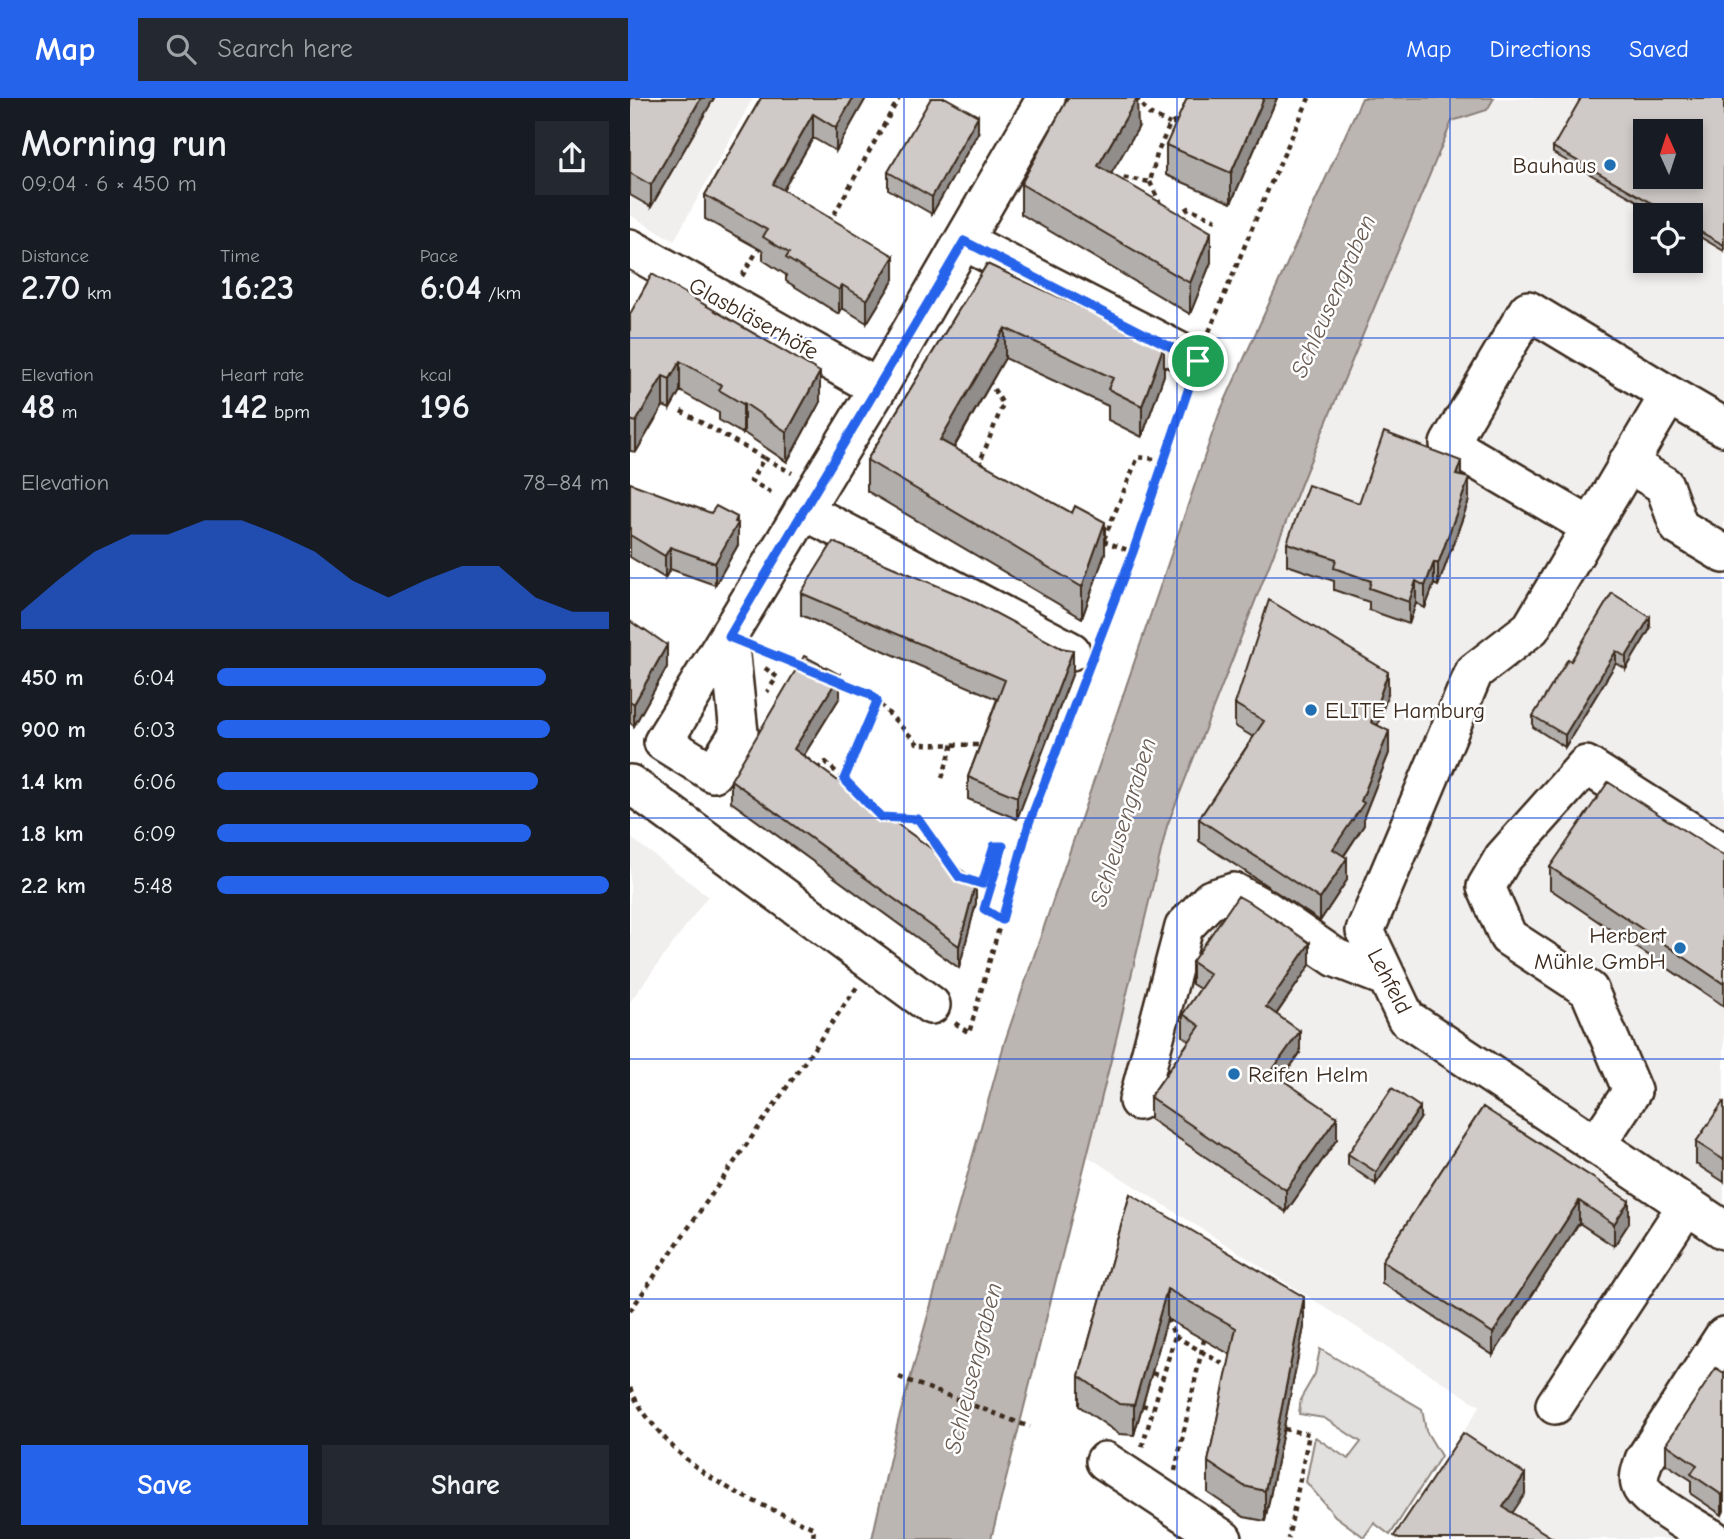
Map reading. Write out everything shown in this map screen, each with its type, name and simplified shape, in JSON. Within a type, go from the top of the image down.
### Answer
[{"type":"street","points":[[931,1005],[632,785],[663,742],[729,637],[878,388],[964,241],[1029,107]]},
{"type":"street","points":[[964,241],[1198,361]]},
{"type":"street","name":"Glasbläserhöfe","points":[[630,248],[878,388]]},
{"type":"street","points":[[1669,395],[1591,527],[1449,444],[1528,310],[1724,427]]},
{"type":"street","points":[[1628,463],[1664,485],[1679,527],[1724,554]]},
{"type":"street","points":[[803,510],[1084,657]]},
{"type":"street","name":"Lehfeld","points":[[1591,527],[1531,628],[1474,672],[1365,931],[1406,1018],[1724,1230]]},
{"type":"street","points":[[663,742],[713,773],[739,733],[729,637]]},
{"type":"street","points":[[1596,1145],[1632,1091],[1589,990],[1508,937],[1486,887],[1503,858],[1586,765],[1724,853]]},
{"type":"street","points":[[1138,1101],[1184,927],[1211,899],[1234,892],[1265,909],[1336,957],[1387,978]]},
{"type":"street","points":[[1555,1405],[1687,1205]]},
{"type":"street","points":[[1713,1539],[1651,1500],[1641,1488],[1639,1474],[1644,1461],[1724,1336]]},
{"type":"street","points":[[1105,1461],[1223,1539]]},
{"type":"path","points":[[821,214],[831,220],[899,98]]},
{"type":"path","points":[[1136,98],[1149,114],[1170,124]]},
{"type":"path","points":[[970,1033],[1029,823],[1084,657],[1133,552],[1198,361],[1267,192],[1310,98]]},
{"type":"path","points":[[1165,213],[1150,182],[1157,154],[1170,124],[1187,117]]},
{"type":"path","points":[[1113,172],[1121,177],[1150,182]]},
{"type":"path","points":[[1113,189],[1121,177]]},
{"type":"path","points":[[1170,221],[1189,208],[1216,220]]},
{"type":"path","points":[[742,276],[765,239]]},
{"type":"path","points":[[984,374],[1003,404],[980,462],[989,469]]},
{"type":"path","points":[[681,411],[764,458],[751,481],[803,510]]},
{"type":"path","points":[[1133,552],[1100,540],[1138,457],[1164,460]]},
{"type":"path","points":[[729,637],[806,667]]},
{"type":"path","points":[[831,678],[870,694],[918,744],[978,745]]},
{"type":"path","points":[[839,789],[877,701]]},
{"type":"path","points":[[942,778],[953,744]]},
{"type":"path","points":[[816,770],[826,762],[874,810]]},
{"type":"path","points":[[861,809],[867,802]]},
{"type":"path","points":[[881,817],[918,819],[953,868]]},
{"type":"path","points":[[895,825],[897,818]]},
{"type":"path","points":[[971,880],[982,884],[994,846],[1003,846],[984,909],[1002,920]]},
{"type":"path","points":[[630,1311],[874,964]]},
{"type":"path","points":[[1167,1319],[1175,1336],[1234,1370]]},
{"type":"path","points":[[1141,1448],[1175,1336]]},
{"type":"path","points":[[1175,1472],[1204,1340]]},
{"type":"path","points":[[1152,1373],[1162,1377]]},
{"type":"path","points":[[899,1377],[1030,1427]]},
{"type":"path","points":[[630,1388],[668,1444],[693,1466],[733,1491],[814,1528],[813,1539]]},
{"type":"path","points":[[1142,1405],[1153,1408]]},
{"type":"path","points":[[1284,1429],[1309,1434],[1288,1539]]},
{"type":"shaded area","points":[[630,98],[753,98],[674,241],[630,215]]},
{"type":"shaded area","points":[[1494,98],[1724,98],[1724,1539],[1395,1539],[1480,1406],[1087,1156],[1167,826],[1306,471],[1452,121],[1487,110]]},
{"type":"shaded area","points":[[630,837],[708,896],[630,1002]]},
{"type":"shaded area","points":[[1320,1349],[1422,1409],[1426,1431],[1441,1456],[1390,1535],[1374,1523],[1364,1537],[1335,1516],[1306,1482],[1315,1437],[1348,1459],[1361,1442],[1324,1418],[1299,1414],[1301,1398],[1315,1374]]},
{"type":"water","name":"Schleusengraben","points":[[1362,98],[1494,98],[1487,110],[1452,121],[1306,471],[1167,826],[991,1539],[872,1539],[898,1422],[1005,1041],[1219,414]]},
{"type":"building","points":[[630,98],[701,98],[651,185],[630,173]]},
{"type":"building","points":[[761,98],[853,98],[836,128],[813,114],[773,184],[894,256],[867,300],[842,285],[839,290],[786,258],[789,253],[763,237],[767,230],[705,195]]},
{"type":"building","points":[[931,98],[946,98],[978,116],[932,197],[888,172]]},
{"type":"building","points":[[1068,98],[1137,98],[1098,166],[1211,232],[1190,283],[1021,184]]},
{"type":"building","points":[[1187,98],[1264,98],[1231,173],[1166,145]]},
{"type":"building","name":"Bauhaus","points":[[1581,98],[1724,98],[1724,245],[1703,233],[1703,203],[1652,203],[1553,147]]},
{"type":"building","points":[[987,264],[1164,345],[1142,406],[1108,389],[1113,378],[1005,328],[940,440],[1072,513],[1075,506],[1105,522],[1082,587],[867,460]]},
{"type":"building","points":[[652,274],[820,372],[787,432],[719,390],[722,385],[680,361],[670,379],[663,376],[636,422],[630,420],[630,314]]},
{"type":"building","points":[[1384,432],[1461,461],[1456,475],[1469,478],[1438,564],[1434,562],[1425,586],[1416,581],[1409,602],[1369,588],[1371,581],[1334,568],[1336,559],[1287,543],[1308,485],[1359,503]]},
{"type":"building","points":[[630,483],[711,513],[716,506],[737,517],[735,522],[738,523],[715,563],[670,547],[665,556],[630,535]]},
{"type":"building","points":[[833,542],[969,599],[1061,648],[1073,650],[1017,797],[968,777],[1005,680],[801,593]]},
{"type":"building","points":[[1612,593],[1650,617],[1626,657],[1616,651],[1565,735],[1533,716],[1568,659],[1571,661]]},
{"type":"building","points":[[1269,600],[1388,672],[1371,722],[1389,731],[1361,801],[1364,803],[1333,849],[1347,858],[1320,899],[1199,819],[1264,721],[1235,704]]},
{"type":"building","points":[[630,621],[667,645],[634,704],[630,701]]},
{"type":"building","points":[[804,656],[840,675],[794,749],[976,881],[959,946],[731,780]]},
{"type":"building","name":"Herbert Mühle GmbH","points":[[1608,782],[1724,856],[1724,984],[1550,867]]},
{"type":"building","name":"Reifen Helm","points":[[1238,896],[1310,943],[1266,1007],[1300,1031],[1271,1072],[1337,1117],[1286,1190],[1150,1097],[1200,1026],[1183,1014],[1210,974],[1192,962]]},
{"type":"building","points":[[1392,1088],[1420,1107],[1376,1172],[1348,1154]]},
{"type":"building","points":[[1724,1103],[1724,1160],[1696,1142]]},
{"type":"building","points":[[1483,1107],[1629,1201],[1614,1224],[1579,1201],[1493,1333],[1382,1261]]},
{"type":"building","points":[[1130,1194],[1304,1297],[1265,1491],[1244,1486],[1208,1462],[1236,1328],[1167,1289],[1134,1405],[1119,1404],[1079,1376]]},
{"type":"building","points":[[1716,1368],[1724,1373],[1722,1495],[1691,1474],[1697,1465],[1666,1444]]},
{"type":"building","points":[[1463,1433],[1525,1474],[1503,1507],[1554,1539],[1399,1539],[1394,1536]]},
{"type":"place","name":"Bauhaus","points":[[1610,165]]},
{"type":"place","name":"ELITE Hamburg","points":[[1311,710]]},
{"type":"place","name":"Herbert Mühle GmbH","points":[[1680,948]]},
{"type":"place","name":"Reifen Helm","points":[[1234,1074]]},
{"type":"route","points":[[964,241],[1198,361],[1133,552],[1029,823],[1002,920],[984,909],[1003,846],[994,846],[982,884],[959,877],[918,819],[881,817],[844,779],[877,701],[870,694],[729,637],[964,241]]}]
